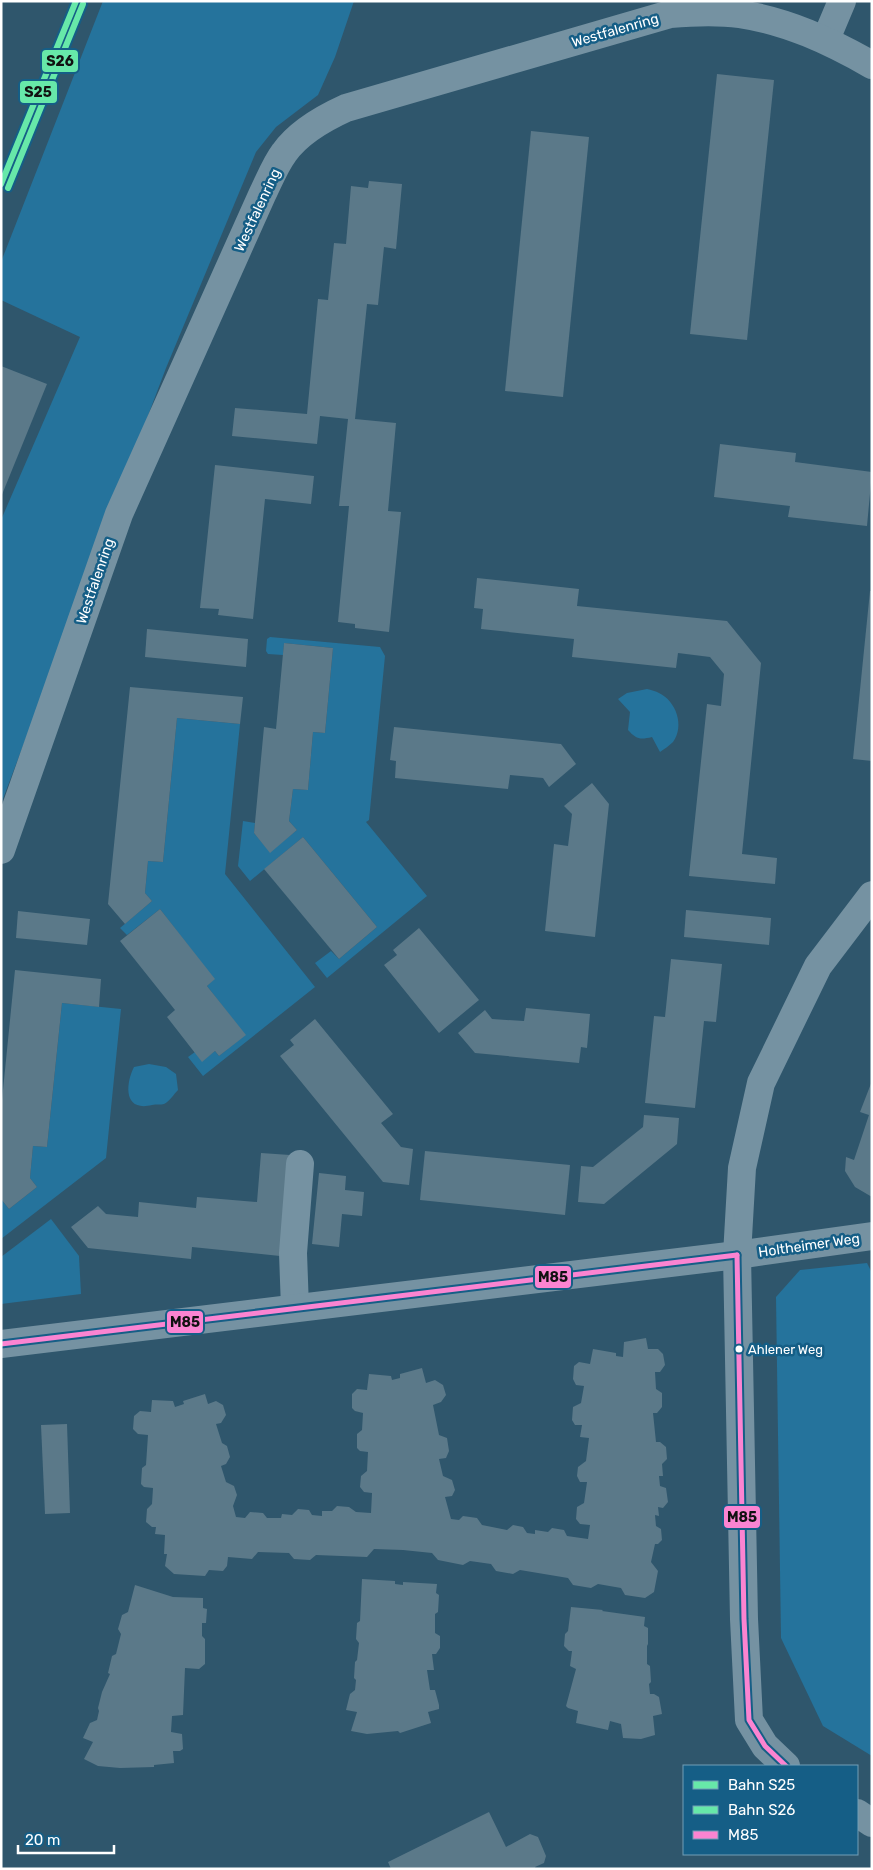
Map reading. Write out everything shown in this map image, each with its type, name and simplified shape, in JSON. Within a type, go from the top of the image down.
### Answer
[{"type":"street","points":[[826,39],[842,1]]},
{"type":"street","name":"Westfalenring","points":[[1,850],[119,514],[262,195],[284,153],[307,130],[325,118],[346,108],[670,14],[700,12],[739,14],[791,26],[826,39],[872,65]]},
{"type":"street","points":[[785,1765],[765,1746],[750,1720],[744,1618],[737,1255],[742,1168],[761,1084],[818,966],[872,895]]},
{"type":"street","points":[[296,1308],[293,1253],[300,1164]]},
{"type":"street","name":"Holtheimer Weg","points":[[1,1344],[737,1255],[872,1236]]},
{"type":"street","points":[[858,1814],[872,1823]]},
{"type":"shaded area","points":[[103,1],[354,1],[335,57],[318,95],[276,127],[256,152],[166,368],[1,804],[1,520],[80,337],[1,300],[1,262]]},
{"type":"shaded area","points":[[270,637],[380,647],[385,656],[369,820],[366,822],[427,896],[327,978],[315,963],[331,951],[339,959],[377,927],[303,837],[250,881],[238,866],[243,821],[255,823],[254,833],[270,852],[297,830],[289,821],[293,789],[308,790],[313,732],[325,733],[333,648],[284,643],[283,655],[268,654],[266,651],[267,639]]},
{"type":"shaded area","points":[[647,689],[665,697],[677,714],[677,736],[673,742],[660,752],[652,737],[638,738],[628,730],[630,712],[618,699],[627,693]]},
{"type":"shaded area","points":[[177,718],[240,724],[225,874],[315,987],[203,1076],[188,1057],[195,1052],[202,1061],[215,1051],[219,1056],[245,1035],[207,986],[214,979],[160,909],[127,935],[120,928],[152,901],[145,893],[148,861],[163,862]]},
{"type":"shaded area","points":[[62,1003],[121,1009],[106,1158],[1,1239],[1,1199],[9,1209],[37,1187],[30,1178],[33,1146],[47,1147]]},
{"type":"shaded area","points":[[149,1064],[166,1067],[176,1074],[178,1090],[164,1104],[136,1105],[129,1095],[128,1089],[131,1074],[134,1067]]},
{"type":"shaded area","points":[[51,1219],[79,1256],[81,1294],[1,1304],[1,1257]]},
{"type":"shaded area","points":[[867,1263],[872,1273],[872,1756],[823,1726],[781,1638],[776,1297],[800,1270]]},
{"type":"building","points":[[717,74],[774,80],[747,340],[690,334]]},
{"type":"building","points":[[531,131],[589,137],[563,397],[505,391]]},
{"type":"building","points":[[369,181],[402,184],[396,249],[384,247],[378,305],[367,304],[355,419],[396,423],[388,511],[401,512],[389,632],[355,628],[355,624],[338,622],[349,506],[339,506],[348,419],[320,416],[317,444],[232,436],[235,408],[307,414],[318,299],[328,300],[334,243],[346,244],[351,186],[368,188]]},
{"type":"building","points":[[1,366],[47,384],[1,497]]},
{"type":"building","points":[[720,444],[796,453],[795,462],[872,472],[867,526],[788,517],[790,506],[714,497]]},
{"type":"building","points":[[215,465],[314,476],[311,504],[265,499],[253,619],[218,615],[219,609],[200,608]]},
{"type":"building","points":[[477,578],[579,589],[577,606],[727,621],[761,663],[742,854],[777,858],[775,884],[689,876],[707,704],[721,706],[724,674],[710,657],[678,653],[676,668],[572,657],[574,639],[481,629],[483,609],[474,608]]},
{"type":"building","points":[[870,591],[872,591],[872,761],[853,759]]},
{"type":"building","points":[[147,629],[248,639],[246,667],[145,657]]},
{"type":"building","points":[[284,643],[333,648],[325,733],[313,732],[308,790],[293,789],[289,821],[297,830],[270,853],[254,833],[264,727],[276,729]]},
{"type":"building","points":[[130,687],[243,697],[240,724],[177,718],[163,862],[148,861],[145,893],[152,901],[125,924],[108,904]]},
{"type":"building","points":[[394,727],[561,744],[576,764],[549,787],[543,778],[510,775],[508,789],[395,778],[396,761],[390,760]]},
{"type":"building","points":[[592,783],[609,804],[595,937],[545,931],[554,844],[568,846],[572,814],[564,806]]},
{"type":"building","points":[[303,837],[377,927],[339,959],[264,869]]},
{"type":"building","points":[[160,909],[215,979],[207,986],[246,1035],[219,1056],[215,1051],[202,1062],[167,1017],[175,1010],[120,941]]},
{"type":"building","points":[[686,910],[771,918],[769,945],[684,937]]},
{"type":"building","points":[[18,911],[90,919],[87,945],[16,938]]},
{"type":"building","points":[[419,928],[479,1000],[439,1033],[384,965],[397,955],[393,950]]},
{"type":"building","points":[[671,959],[722,964],[716,1022],[704,1021],[695,1108],[645,1103],[654,1016],[665,1017]]},
{"type":"building","points":[[15,970],[101,979],[99,1007],[62,1003],[47,1147],[33,1146],[30,1178],[37,1187],[9,1209],[1,1199],[1,1110]]},
{"type":"building","points":[[526,1008],[590,1014],[587,1048],[581,1047],[579,1063],[475,1053],[458,1033],[485,1010],[492,1019],[524,1021]]},
{"type":"building","points":[[315,1019],[393,1114],[381,1123],[401,1147],[413,1149],[409,1185],[383,1182],[280,1056],[294,1045],[290,1040]]},
{"type":"building","points":[[872,1081],[872,1197],[855,1187],[845,1171],[846,1157],[854,1160],[869,1115],[860,1112]]},
{"type":"building","points":[[644,1115],[679,1118],[677,1144],[604,1204],[578,1202],[581,1166],[593,1167],[643,1127]]},
{"type":"building","points":[[425,1151],[570,1165],[565,1215],[420,1200]]},
{"type":"building","points":[[261,1153],[290,1155],[280,1256],[192,1247],[191,1259],[88,1248],[71,1227],[98,1206],[106,1214],[138,1217],[139,1202],[196,1208],[197,1197],[257,1202]]},
{"type":"building","points":[[319,1173],[346,1176],[345,1190],[364,1192],[362,1216],[342,1214],[339,1247],[312,1244]]},
{"type":"building","points":[[646,1338],[648,1349],[658,1349],[663,1354],[665,1365],[660,1372],[655,1372],[656,1389],[662,1393],[662,1407],[657,1413],[653,1413],[656,1442],[660,1442],[666,1447],[667,1459],[662,1464],[663,1476],[659,1476],[660,1486],[666,1488],[668,1502],[663,1508],[658,1507],[659,1516],[655,1515],[656,1526],[661,1529],[662,1540],[655,1544],[651,1562],[658,1571],[654,1592],[645,1598],[625,1595],[621,1588],[598,1584],[591,1588],[573,1585],[568,1578],[520,1570],[513,1574],[496,1571],[491,1564],[470,1561],[463,1565],[438,1560],[432,1553],[403,1550],[374,1549],[367,1557],[316,1555],[310,1560],[294,1559],[289,1553],[258,1552],[252,1559],[228,1557],[227,1566],[223,1571],[209,1570],[205,1576],[174,1574],[165,1566],[167,1554],[164,1554],[165,1535],[155,1534],[156,1527],[152,1527],[146,1522],[147,1509],[152,1504],[153,1488],[144,1487],[141,1484],[142,1468],[146,1465],[148,1435],[138,1434],[133,1429],[134,1416],[140,1411],[151,1412],[152,1400],[173,1401],[175,1407],[184,1404],[183,1401],[205,1394],[208,1404],[216,1401],[223,1405],[226,1415],[221,1423],[216,1424],[222,1443],[227,1446],[230,1457],[226,1464],[221,1466],[226,1482],[234,1486],[237,1495],[233,1506],[236,1517],[245,1518],[250,1512],[263,1513],[267,1518],[281,1518],[282,1514],[292,1515],[298,1509],[309,1510],[312,1515],[322,1516],[322,1511],[332,1511],[337,1506],[349,1507],[356,1512],[371,1513],[372,1493],[364,1492],[360,1487],[361,1476],[367,1471],[368,1452],[360,1451],[357,1448],[357,1434],[362,1430],[363,1413],[352,1408],[352,1394],[357,1389],[367,1390],[369,1374],[391,1376],[392,1380],[400,1378],[400,1374],[422,1368],[426,1383],[435,1380],[443,1385],[446,1395],[441,1402],[433,1405],[439,1435],[447,1438],[449,1451],[446,1458],[439,1459],[443,1476],[452,1480],[455,1490],[452,1496],[445,1497],[451,1519],[459,1520],[463,1516],[477,1518],[482,1525],[507,1530],[513,1525],[523,1527],[527,1533],[535,1534],[535,1530],[548,1532],[552,1528],[564,1530],[567,1536],[588,1539],[590,1525],[580,1524],[576,1519],[577,1507],[584,1503],[587,1482],[580,1482],[577,1476],[578,1467],[586,1461],[589,1438],[580,1437],[582,1425],[575,1425],[572,1420],[573,1407],[581,1403],[584,1386],[576,1385],[573,1379],[574,1366],[579,1362],[590,1364],[593,1349],[616,1353],[616,1356],[623,1357],[624,1342]]},
{"type":"building","points":[[67,1424],[70,1513],[45,1514],[41,1425]]},
{"type":"building","points":[[362,1579],[395,1581],[395,1584],[403,1585],[403,1582],[437,1584],[436,1593],[439,1595],[438,1612],[435,1614],[435,1633],[440,1636],[440,1648],[436,1654],[432,1654],[434,1670],[427,1670],[430,1690],[435,1690],[439,1709],[428,1712],[431,1723],[400,1733],[398,1731],[367,1734],[351,1731],[357,1712],[346,1710],[350,1694],[355,1690],[355,1662],[357,1660],[359,1643],[356,1639],[357,1623],[360,1621]]},
{"type":"building","points":[[135,1585],[173,1597],[203,1598],[203,1608],[207,1609],[206,1623],[202,1623],[202,1636],[205,1639],[205,1664],[199,1669],[185,1668],[183,1715],[172,1716],[171,1732],[182,1734],[183,1749],[173,1751],[174,1763],[154,1765],[154,1767],[120,1768],[98,1766],[84,1759],[93,1742],[83,1738],[90,1723],[97,1720],[102,1692],[110,1674],[108,1673],[112,1656],[116,1654],[121,1634],[118,1629],[122,1615],[128,1612]]},
{"type":"building","points":[[571,1607],[645,1617],[644,1626],[648,1628],[647,1664],[650,1666],[650,1694],[659,1697],[662,1714],[653,1716],[655,1735],[641,1739],[623,1738],[621,1724],[610,1721],[608,1730],[576,1723],[578,1711],[566,1706],[576,1669],[570,1666],[572,1651],[569,1651],[564,1646]]},
{"type":"building","points":[[489,1812],[506,1847],[530,1834],[538,1837],[546,1856],[544,1863],[535,1867],[536,1869],[391,1869],[388,1862]]},
{"type":"rail line","name":"S25","points":[[1,184],[76,1]]},
{"type":"rail line","name":"S26","points":[[8,188],[83,4]]},
{"type":"transit line","name":"M85","points":[[737,1255],[744,1619],[749,1720],[765,1746],[785,1765]]},
{"type":"transit line","name":"M85","points":[[1,1344],[737,1255]]},
{"type":"place","name":"Ahlener Weg","points":[[739,1349]]}]
